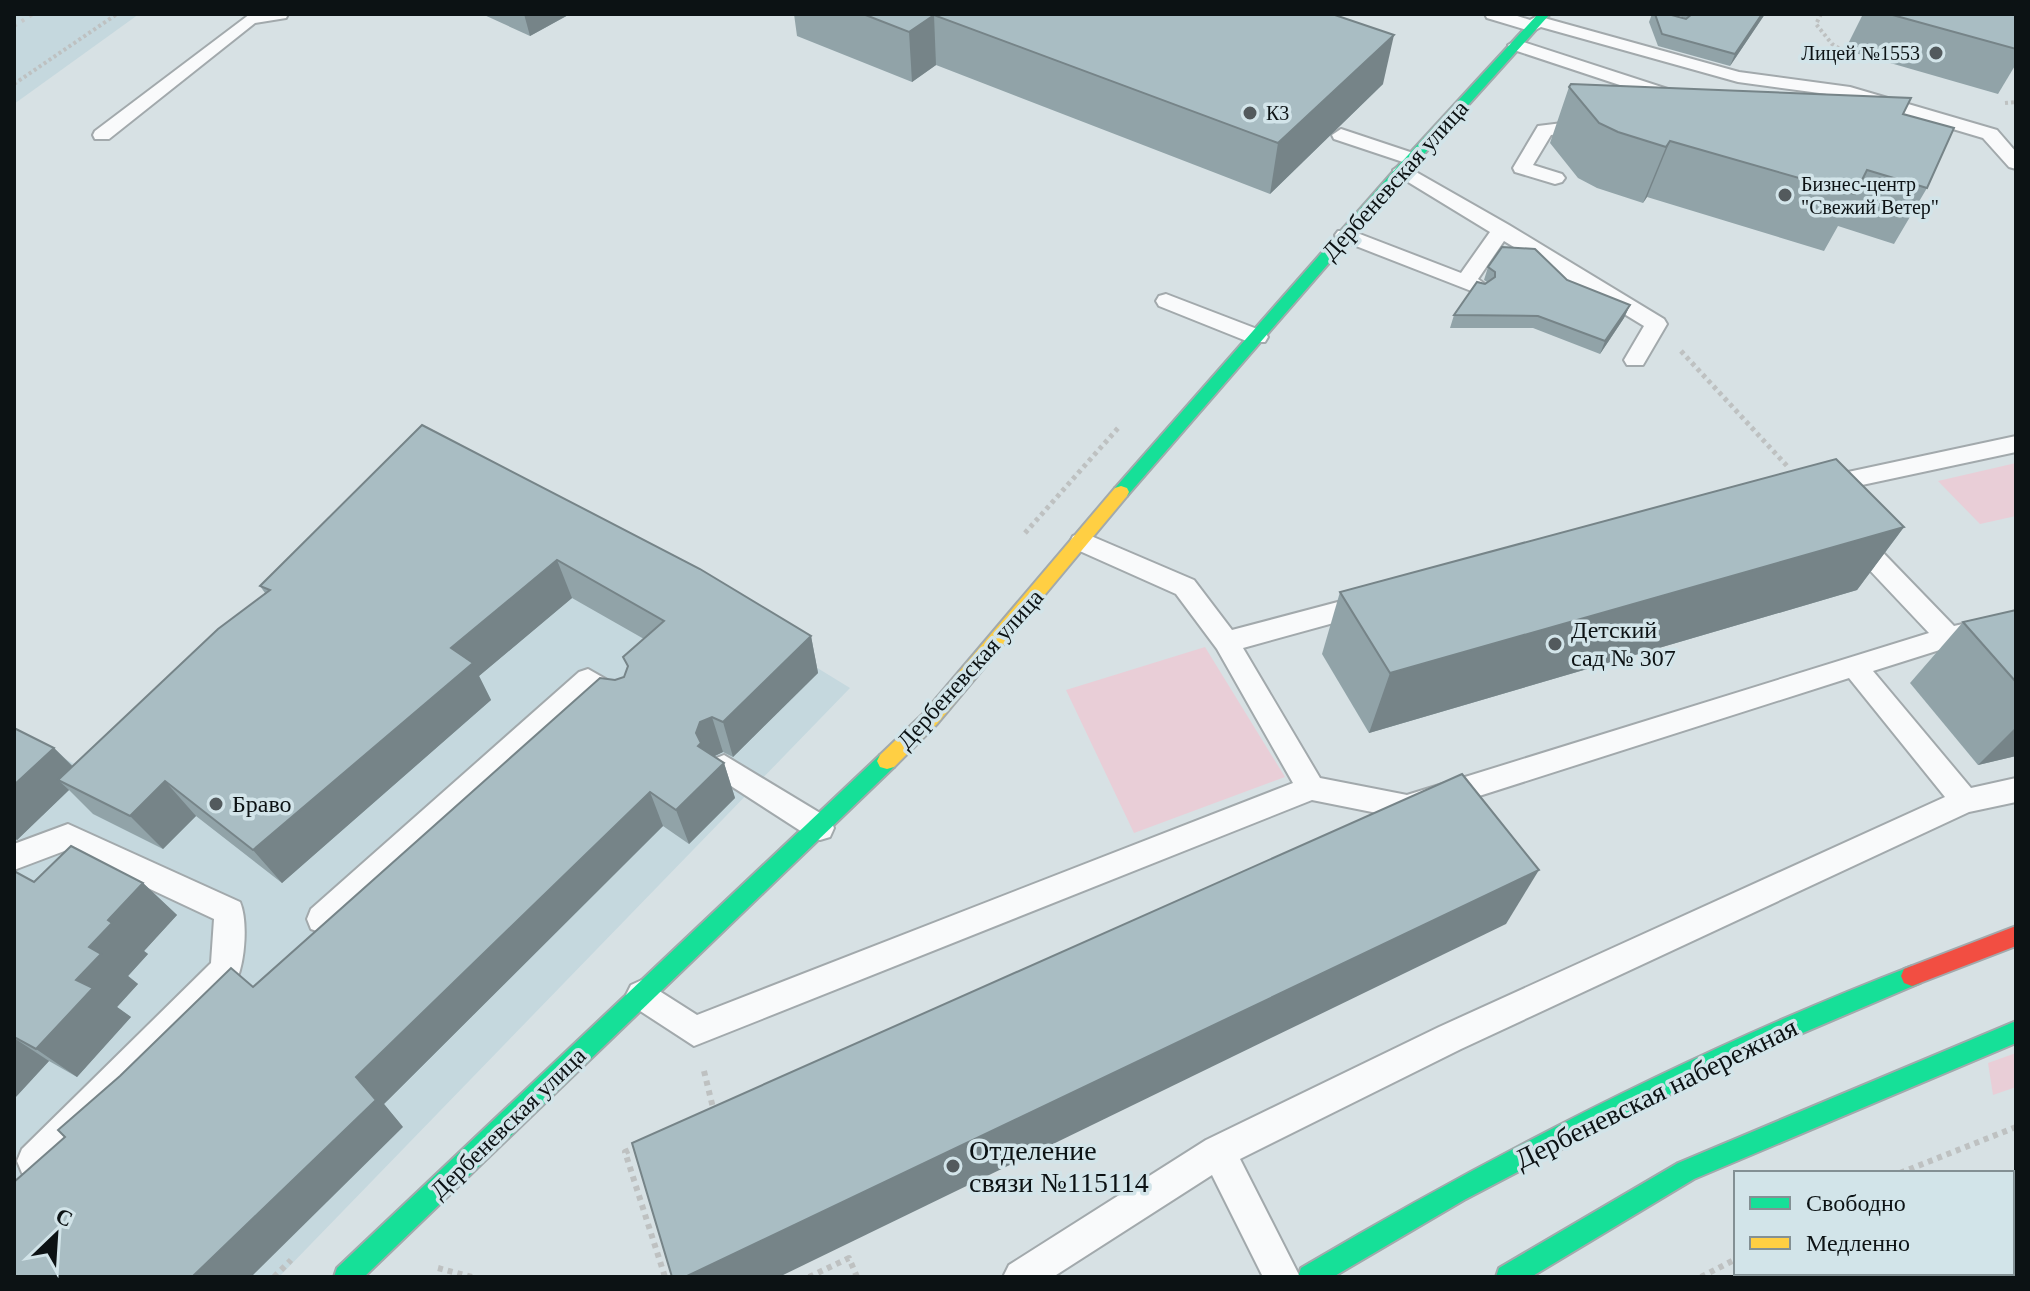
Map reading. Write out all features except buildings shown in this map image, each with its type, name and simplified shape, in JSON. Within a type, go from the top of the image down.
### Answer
[{"type":"street","name":"Дербеневская улица","points":[[346,1277],[820,828],[930,719],[1345,235],[1538,20]]},
{"type":"street","name":"Дербеневская набережная","points":[[1310,1277],[1436,1201],[1618,1106],[1764,1038],[1917,973],[2016,936]]},
{"type":"street","points":[[1508,1277],[1686,1171],[2016,1032]]},
{"type":"lane","points":[[102,135],[250,19],[280,14]]},
{"type":"lane","points":[[1493,14],[1538,20],[1738,77],[1844,91],[1990,134],[2016,163]]},
{"type":"lane","points":[[1517,45],[1680,99],[1690,106]]},
{"type":"lane","points":[[1555,178],[1522,168],[1545,130],[1610,127]]},
{"type":"lane","points":[[1341,135],[1407,165],[1502,229],[1656,324],[1635,360]]},
{"type":"lane","points":[[1345,235],[1472,285],[1502,229]]},
{"type":"lane","points":[[1166,301],[1257,337]]},
{"type":"lane","points":[[1800,491],[2016,444]]},
{"type":"lane","points":[[1800,491],[1835,517],[1949,637]]},
{"type":"lane","points":[[1082,542],[1185,587],[1226,642],[1311,788]]},
{"type":"lane","points":[[1226,642],[1394,598]]},
{"type":"lane","points":[[642,995],[694,1031],[1311,788],[1407,807],[1949,637],[2016,622]]},
{"type":"lane","points":[[1854,666],[1965,801]]},
{"type":"lane","points":[[322,919],[588,680],[626,704]]},
{"type":"lane","points":[[724,767],[820,828]]},
{"type":"lane","points":[[1021,1277],[1218,1152],[1450,1038],[1965,801],[2016,790]]},
{"type":"lane","points":[[14,857],[68,837],[229,912],[226,969],[34,1161]]},
{"type":"lane","points":[[1218,1152],[1282,1277]]},
{"type":"path","points":[[14,84],[117,14]]},
{"type":"path","points":[[1821,14],[1816,24],[1821,35],[1838,50],[1859,61]]},
{"type":"path","points":[[2003,103],[2016,102]]},
{"type":"path","points":[[1656,324],[1800,491]]},
{"type":"path","points":[[1022,537],[1073,475],[1125,420]]},
{"type":"path","points":[[694,1031],[715,1114],[702,1119]]},
{"type":"path","points":[[1905,1171],[2016,1127]]},
{"type":"path","points":[[650,1141],[625,1152],[665,1277]]},
{"type":"path","points":[[274,1277],[297,1255]]},
{"type":"path","points":[[809,1277],[849,1258],[857,1277]]},
{"type":"path","points":[[1701,1277],[1734,1260]]},
{"type":"shaded area","points":[[14,14],[139,14],[14,104]]},
{"type":"shaded area","points":[[439,458],[713,604],[850,688],[279,1277],[14,1277],[14,733],[118,786]]},
{"type":"shaded area","points":[[2016,463],[2016,516],[1980,524],[1938,481]]},
{"type":"shaded area","points":[[1205,647],[1285,777],[1134,833],[1066,690]]},
{"type":"shaded area","points":[[2016,1053],[2016,1087],[1993,1095],[1988,1063]]},
{"type":"water","points":[[2014,1174],[2016,1277],[1801,1277],[2014,1275]]},
{"type":"railway","points":[[14,26],[33,14]]},
{"type":"traffic: fast","points":[[1121,492],[1402,170],[1544,14]]},
{"type":"traffic: fast","points":[[346,1277],[887,761]]},
{"type":"traffic: fast","points":[[1310,1277],[1456,1192],[1605,1114],[1757,1042],[1912,976]]},
{"type":"traffic: fast","points":[[1508,1277],[1686,1171],[2016,1032]]},
{"type":"traffic: slow","points":[[887,761],[930,719],[1121,492]]},
{"type":"traffic: jam","points":[[1912,976],[2016,936]]},
{"type":"place","name":"Лицей №1553","points":[[1936,53]]},
{"type":"place","name":"К3","points":[[1250,113]]},
{"type":"place","name":"Бизнес-центр \"Свежий Ветер\"","points":[[1785,195]]},
{"type":"place","name":"Детский сад № 307","points":[[1555,644]]},
{"type":"place","name":"Браво","points":[[216,804]]},
{"type":"place","name":"Отделение связи №115114","points":[[953,1166]]}]
